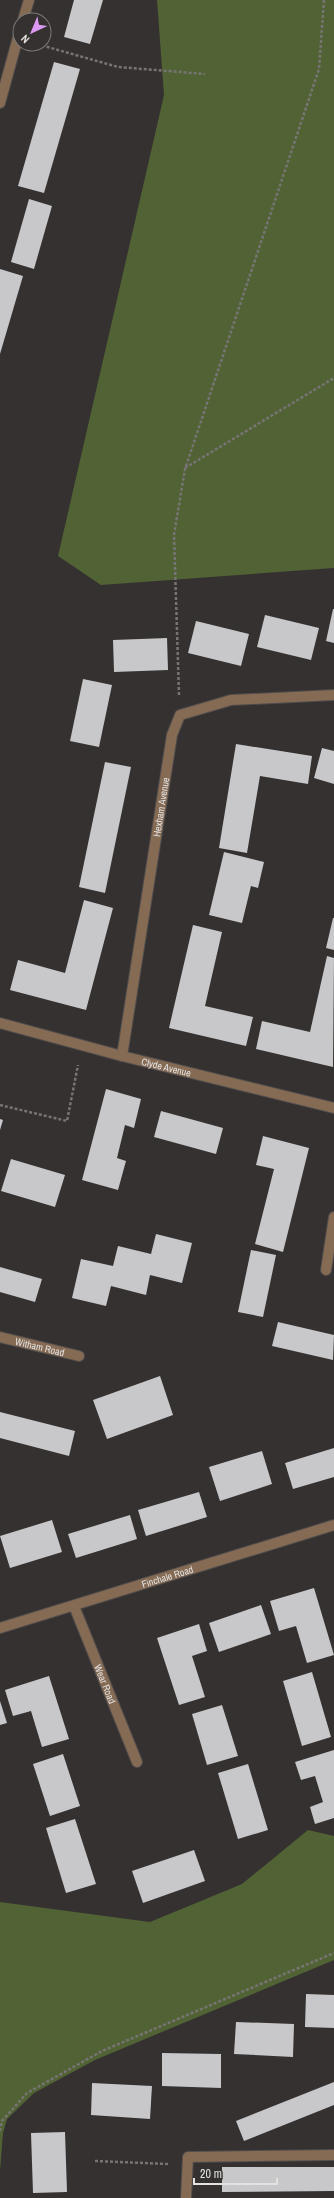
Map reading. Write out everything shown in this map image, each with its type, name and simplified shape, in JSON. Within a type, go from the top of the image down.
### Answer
[{"type":"street","points":[[26,12],[30,0]]},
{"type":"street","points":[[0,103],[14,52]]},
{"type":"street","points":[[180,715],[231,700],[334,695]]},
{"type":"street","name":"Hexham Avenue","points":[[122,1056],[172,735],[180,715]]},
{"type":"street","name":"Clyde Avenue","points":[[0,1023],[122,1056],[334,1108]]},
{"type":"street","points":[[326,1270],[334,1217]]},
{"type":"street","name":"Witham Road","points":[[0,1337],[79,1356]]},
{"type":"street","name":"Finchale Road","points":[[0,1628],[334,1525]]},
{"type":"street","name":"Wear Road","points":[[74,1606],[137,1762]]},
{"type":"street","points":[[186,2198],[187,2161],[334,2155]]},
{"type":"path","points":[[180,715],[174,535],[185,469],[318,69],[324,0]]},
{"type":"path","points":[[52,48],[118,67],[205,74]]},
{"type":"path","points":[[185,469],[334,378]]},
{"type":"path","points":[[0,1105],[67,1121],[82,1044]]},
{"type":"path","points":[[0,2131],[2,2121],[27,2093],[102,2051],[334,1953]]},
{"type":"path","points":[[95,2161],[187,2161]]},
{"type":"green space","points":[[157,0],[334,0],[334,568],[101,585],[58,556],[164,95]]},
{"type":"green space","points":[[308,1830],[334,1836],[334,1960],[95,2060],[34,2093],[7,2119],[3,2133],[0,2171],[0,1902],[150,1922],[242,1884]]},
{"type":"building","points":[[74,0],[103,0],[90,44],[64,37]]},
{"type":"building","points":[[54,62],[80,69],[44,193],[18,186]]},
{"type":"building","points":[[29,199],[52,206],[34,269],[11,262]]},
{"type":"building","points":[[0,269],[23,276],[0,354]]},
{"type":"building","points":[[334,609],[334,643],[326,641]]},
{"type":"building","points":[[265,615],[319,628],[311,660],[257,647]]},
{"type":"building","points":[[196,621],[249,634],[241,666],[188,653]]},
{"type":"building","points":[[167,638],[168,670],[114,672],[113,640]]},
{"type":"building","points":[[83,679],[112,685],[99,747],[70,741]]},
{"type":"building","points":[[236,744],[312,756],[308,784],[260,776],[247,853],[219,848]]},
{"type":"building","points":[[322,748],[334,751],[334,784],[314,778]]},
{"type":"building","points":[[105,762],[131,767],[105,893],[79,887]]},
{"type":"building","points":[[224,852],[264,862],[258,888],[251,886],[242,923],[209,915]]},
{"type":"building","points":[[84,900],[113,908],[86,1010],[10,990],[18,960],[65,973]]},
{"type":"building","points":[[334,918],[334,950],[326,948]]},
{"type":"building","points":[[193,925],[222,932],[205,1006],[253,1017],[246,1046],[169,1028]]},
{"type":"building","points":[[327,956],[334,958],[333,1067],[256,1049],[262,1021],[310,1032]]},
{"type":"building","points":[[106,1089],[141,1099],[134,1128],[125,1125],[117,1158],[126,1161],[118,1190],[82,1180]]},
{"type":"building","points":[[161,1111],[223,1128],[216,1154],[154,1137]]},
{"type":"building","points":[[0,1119],[3,1120],[0,1130]]},
{"type":"building","points":[[263,1136],[309,1148],[283,1252],[255,1244],[274,1169],[256,1165]]},
{"type":"building","points":[[11,1159],[65,1175],[55,1207],[1,1191]]},
{"type":"building","points":[[156,1234],[192,1243],[182,1283],[150,1275],[146,1295],[111,1286],[106,1306],[72,1298],[81,1259],[113,1266],[118,1246],[151,1254]]},
{"type":"building","points":[[251,1250],[276,1255],[263,1317],[238,1312]]},
{"type":"building","points":[[0,1267],[42,1279],[35,1302],[0,1292]]},
{"type":"building","points":[[278,1322],[334,1335],[333,1360],[272,1346]]},
{"type":"building","points":[[160,1376],[173,1415],[107,1439],[93,1400]]},
{"type":"building","points":[[0,1412],[75,1431],[69,1456],[0,1438]]},
{"type":"building","points":[[334,1448],[334,1477],[293,1489],[285,1463]]},
{"type":"building","points":[[262,1451],[272,1484],[220,1501],[209,1467]]},
{"type":"building","points":[[199,1492],[207,1517],[146,1536],[138,1510]]},
{"type":"building","points":[[130,1515],[137,1539],[76,1558],[68,1534]]},
{"type":"building","points":[[52,1520],[62,1552],[10,1568],[0,1536]]},
{"type":"building","points":[[314,1588],[334,1655],[307,1663],[296,1626],[279,1631],[270,1601]]},
{"type":"building","points":[[261,1605],[271,1634],[219,1652],[209,1623]]},
{"type":"building","points":[[199,1624],[207,1651],[192,1656],[205,1697],[179,1705],[157,1638]]},
{"type":"building","points":[[312,1672],[331,1737],[302,1746],[283,1681]]},
{"type":"building","points":[[49,1676],[69,1739],[42,1747],[31,1711],[13,1716],[5,1690]]},
{"type":"building","points":[[0,1701],[7,1723],[0,1725]]},
{"type":"building","points":[[222,1705],[238,1756],[207,1765],[192,1714]]},
{"type":"building","points":[[334,1750],[334,1818],[315,1824],[310,1807],[323,1802],[315,1776],[301,1780],[295,1762]]},
{"type":"building","points":[[63,1754],[80,1806],[50,1816],[33,1764]]},
{"type":"building","points":[[248,1764],[268,1830],[238,1839],[218,1773]]},
{"type":"building","points":[[75,1819],[96,1884],[66,1893],[46,1828]]},
{"type":"building","points":[[194,1850],[205,1881],[143,1903],[132,1871]]},
{"type":"building","points":[[306,1994],[334,1995],[334,2028],[305,2027]]},
{"type":"building","points":[[236,2022],[294,2024],[293,2057],[234,2054]]},
{"type":"building","points":[[162,2053],[221,2054],[221,2088],[162,2086]]},
{"type":"building","points":[[334,2082],[334,2105],[244,2141],[236,2121]]},
{"type":"building","points":[[92,2083],[152,2086],[150,2119],[91,2115]]},
{"type":"building","points":[[65,2132],[67,2192],[33,2193],[31,2133]]},
{"type":"building","points":[[222,2167],[334,2167],[334,2191],[222,2192]]}]
